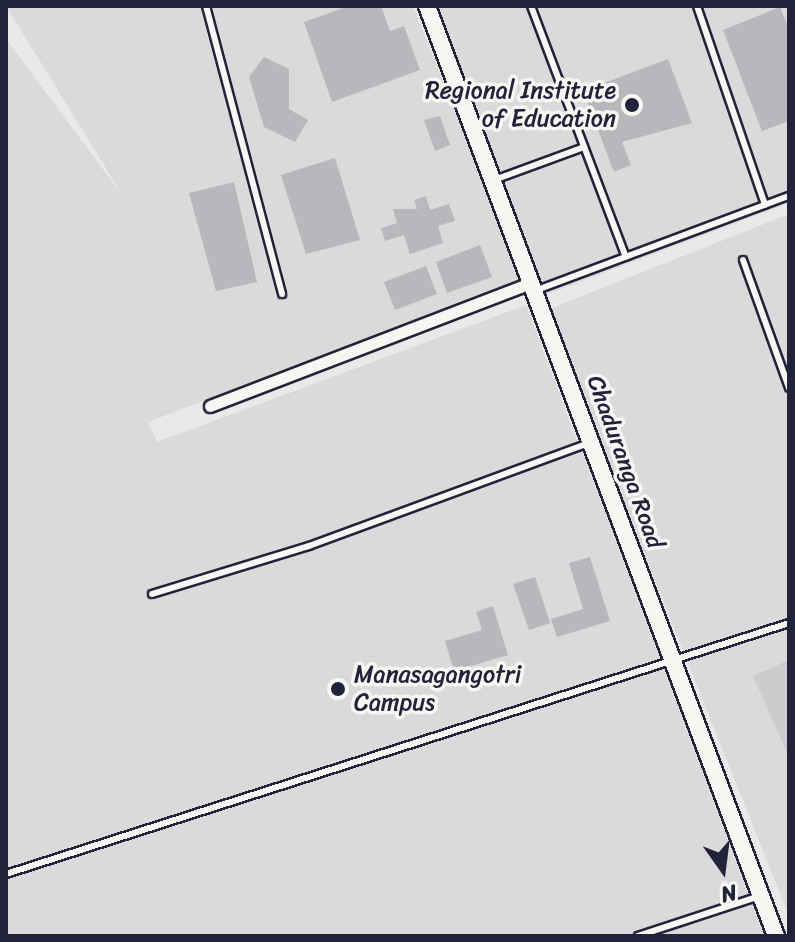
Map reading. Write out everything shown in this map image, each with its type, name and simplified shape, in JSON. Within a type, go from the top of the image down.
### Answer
[{"type":"street","name":"Chaduranga Road","points":[[427,6],[776,936]]},
{"type":"street","points":[[210,406],[532,287]]},
{"type":"lane","points":[[206,6],[282,294]]},
{"type":"lane","points":[[531,6],[626,257]]},
{"type":"lane","points":[[697,6],[765,205]]},
{"type":"lane","points":[[493,180],[584,147]]},
{"type":"lane","points":[[532,287],[626,257],[789,196]]},
{"type":"lane","points":[[743,260],[789,388]]},
{"type":"lane","points":[[152,594],[309,546],[592,441]]},
{"type":"lane","points":[[6,874],[673,664],[789,623]]},
{"type":"lane","points":[[638,936],[760,896]]},
{"type":"shaded area","name":"Manasagangotri Campus","points":[[6,6],[413,6],[522,279],[148,422],[157,442],[526,305],[582,454],[590,452],[764,936],[6,936],[6,39],[123,196]]},
{"type":"shaded area","name":"Regional Institute of Education","points":[[432,6],[789,6],[789,203],[545,295]]},
{"type":"shaded area","points":[[789,214],[789,916],[547,310]]},
{"type":"shaded area","points":[[789,660],[789,758],[753,676]]},
{"type":"building","points":[[349,6],[381,6],[390,31],[404,26],[420,70],[332,102],[304,22]]},
{"type":"building","points":[[780,7],[789,29],[789,121],[762,131],[723,30]]},
{"type":"building","points":[[264,57],[289,69],[289,109],[308,120],[295,142],[264,127],[249,77]]},
{"type":"building","points":[[668,59],[692,123],[622,142],[631,165],[614,172],[583,91]]},
{"type":"building","points":[[440,116],[450,145],[435,151],[424,120]]},
{"type":"building","points":[[335,158],[360,240],[306,254],[281,175]]},
{"type":"building","points":[[234,182],[257,282],[216,291],[189,193]]},
{"type":"building","points":[[426,196],[430,210],[449,204],[455,221],[438,226],[443,243],[410,254],[404,235],[385,241],[381,228],[397,223],[393,209],[417,209],[414,200]]},
{"type":"building","points":[[480,245],[492,277],[447,293],[436,262]]},
{"type":"building","points":[[426,266],[437,294],[395,310],[384,282]]},
{"type":"building","points":[[590,557],[610,621],[557,637],[551,619],[583,609],[569,563]]},
{"type":"building","points":[[535,577],[550,623],[529,630],[513,584]]},
{"type":"building","points":[[493,606],[508,655],[454,671],[445,641],[482,630],[476,612]]},
{"type":"place","name":"Regional Institute of Education","points":[[632,105]]},
{"type":"place","name":"Manasagangotri Campus","points":[[338,689]]}]
